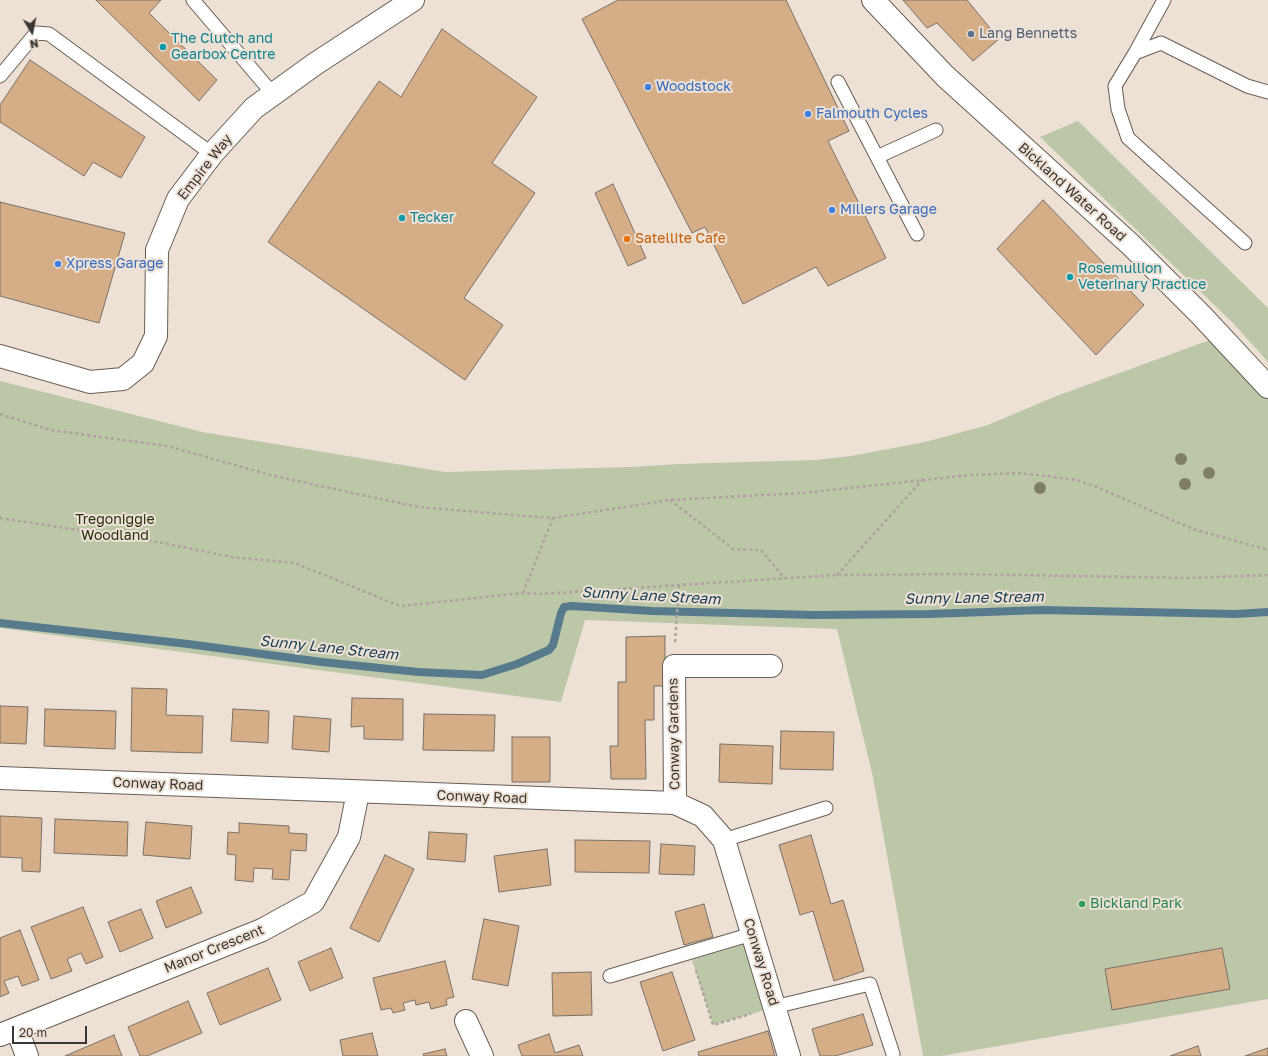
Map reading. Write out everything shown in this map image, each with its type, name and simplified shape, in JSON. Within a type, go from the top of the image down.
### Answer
[{"type":"street","name":"Empire Way","points":[[0,356],[90,382],[123,379],[142,363],[156,336],[157,250],[178,199],[212,154],[254,108],[315,64],[413,0]]},
{"type":"street","name":"Bickland Water Road","points":[[873,0],[945,76],[1131,245],[1200,314],[1268,386]]},
{"type":"street","name":"Conway Gardens","points":[[675,803],[674,666],[771,666]]},
{"type":"street","name":"Conway Road","points":[[0,778],[675,803],[703,816],[724,840],[789,1056]]},
{"type":"street","name":"Manor Crescent","points":[[9,1032],[262,930],[313,902],[349,837],[358,792]]},
{"type":"street","points":[[466,1021],[482,1056]]},
{"type":"street","points":[[9,1032],[27,1056]]},
{"type":"lane","points":[[193,0],[273,94]]},
{"type":"lane","points":[[1164,0],[1116,86],[1118,109],[1128,138],[1246,243]]},
{"type":"lane","points":[[0,76],[36,33],[48,34],[212,154]]},
{"type":"lane","points":[[1134,53],[1161,43],[1247,86],[1268,92]]},
{"type":"lane","points":[[838,82],[917,234]]},
{"type":"lane","points":[[877,157],[936,130]]},
{"type":"lane","points":[[724,840],[826,808]]},
{"type":"lane","points":[[610,976],[752,934]]},
{"type":"lane","points":[[774,1007],[870,984],[893,1054]]},
{"type":"path","points":[[0,414],[50,430],[167,446],[274,476],[418,507],[553,518],[670,500],[802,493],[924,479],[1018,473],[1077,480],[1116,495],[1193,529],[1268,550]]},
{"type":"path","points":[[836,575],[924,479]]},
{"type":"path","points":[[670,500],[733,549],[761,550],[785,579]]},
{"type":"path","points":[[0,518],[163,544],[232,557],[295,564],[400,606],[523,593],[541,594],[836,575],[956,574],[1189,578],[1268,575]]},
{"type":"path","points":[[523,593],[553,518]]},
{"type":"path","points":[[677,615],[679,586]]},
{"type":"path","points":[[690,952],[713,1025],[774,1007]]},
{"type":"green space","points":[[1078,121],[1268,308],[1268,362],[1233,323],[1040,137]]},
{"type":"green space","name":"Tregoniggie Woodland","points":[[1218,337],[1268,392],[1268,999],[941,1056],[923,1056],[873,777],[837,629],[585,620],[561,702],[0,628],[0,381],[202,432],[445,472],[631,467],[816,460],[851,456],[925,442],[988,425],[1054,397]]},
{"type":"green space","points":[[745,944],[765,1010],[713,1025],[692,960]]},
{"type":"building","name":"The Clutch and Gearbox Centre","points":[[96,0],[161,0],[149,13],[217,80],[199,101]]},
{"type":"building","points":[[618,0],[786,0],[849,131],[828,141],[886,258],[828,286],[816,267],[743,304],[705,227],[692,233],[582,19]]},
{"type":"building","name":"Lang Bennetts","points":[[903,0],[967,0],[999,39],[973,61],[937,23],[927,28]]},
{"type":"building","name":"Tecker","points":[[442,29],[537,97],[492,163],[535,193],[464,298],[503,325],[465,380],[268,242],[379,81],[401,97]]},
{"type":"building","points":[[30,60],[145,137],[121,178],[93,162],[84,176],[0,122],[0,105]]},
{"type":"building","name":"Satellite Cafe","points":[[613,184],[646,258],[628,266],[595,193]]},
{"type":"building","name":"Rosemullion Veterinary Practice","points":[[1043,200],[1144,305],[1096,355],[997,249]]},
{"type":"building","name":"Xpress Garage","points":[[0,202],[125,233],[99,323],[0,296]]},
{"type":"building","points":[[665,636],[665,686],[654,686],[654,720],[645,720],[646,779],[611,779],[610,746],[618,746],[618,682],[626,682],[626,637]]},
{"type":"building","points":[[132,688],[167,689],[166,715],[203,716],[202,753],[131,751]]},
{"type":"building","points":[[352,698],[403,699],[403,740],[364,739],[364,726],[351,727]]},
{"type":"building","points":[[0,706],[28,707],[26,744],[0,743]]},
{"type":"building","points":[[45,709],[116,711],[115,749],[44,746]]},
{"type":"building","points":[[233,709],[269,711],[268,743],[231,741]]},
{"type":"building","points":[[424,714],[495,715],[494,751],[423,750]]},
{"type":"building","points":[[294,716],[331,719],[329,752],[292,749]]},
{"type":"building","points":[[781,731],[834,732],[833,770],[780,769]]},
{"type":"building","points":[[512,737],[550,737],[550,782],[512,782]]},
{"type":"building","points":[[720,744],[773,746],[772,784],[719,782]]},
{"type":"building","points":[[0,816],[42,818],[40,872],[22,871],[22,858],[0,857]]},
{"type":"building","points":[[55,819],[128,822],[127,856],[54,853]]},
{"type":"building","points":[[146,822],[192,826],[190,859],[143,855]]},
{"type":"building","points":[[239,823],[289,826],[289,833],[307,834],[306,851],[291,850],[289,880],[272,879],[273,869],[254,868],[253,882],[235,880],[236,855],[227,854],[228,832],[239,833]]},
{"type":"building","points":[[429,832],[467,834],[465,862],[427,859]]},
{"type":"building","points":[[811,835],[831,904],[843,900],[864,971],[834,981],[813,911],[800,915],[779,845]]},
{"type":"building","points":[[575,840],[650,841],[649,873],[575,872]]},
{"type":"building","points":[[661,844],[695,846],[694,875],[659,874]]},
{"type":"building","points":[[547,849],[551,885],[499,892],[494,856]]},
{"type":"building","points":[[385,855],[414,869],[379,942],[350,928]]},
{"type":"building","points":[[191,887],[202,913],[166,928],[156,901]]},
{"type":"building","points":[[704,904],[713,937],[684,945],[675,912]]},
{"type":"building","points":[[83,907],[103,957],[86,964],[81,953],[67,959],[72,971],[51,979],[31,927]]},
{"type":"building","points":[[141,909],[153,938],[120,952],[108,922]]},
{"type":"building","points":[[484,919],[519,926],[508,986],[472,979]]},
{"type":"building","points":[[20,930],[39,980],[22,986],[18,976],[4,981],[9,993],[0,997],[0,938]]},
{"type":"building","points":[[331,948],[343,978],[310,991],[298,962]]},
{"type":"building","points":[[1222,948],[1230,989],[1112,1010],[1105,969]]},
{"type":"building","points":[[445,961],[454,997],[446,999],[447,1005],[431,1009],[429,1002],[416,1005],[415,1000],[403,1003],[405,1010],[393,1013],[391,1008],[381,1010],[373,978]]},
{"type":"building","points":[[268,968],[281,1000],[220,1025],[207,993]]},
{"type":"building","points":[[591,972],[592,1015],[553,1016],[552,973]]},
{"type":"building","points":[[672,972],[695,1040],[663,1051],[640,982]]},
{"type":"building","points":[[188,1001],[202,1033],[147,1056],[140,1056],[128,1027]]},
{"type":"building","points":[[863,1014],[873,1045],[835,1056],[820,1056],[812,1029]]},
{"type":"building","points":[[768,1031],[775,1056],[699,1056],[698,1052]]},
{"type":"building","points":[[372,1033],[378,1056],[343,1056],[340,1040]]},
{"type":"building","points":[[549,1034],[555,1053],[579,1045],[583,1056],[522,1056],[518,1045]]},
{"type":"building","points":[[114,1035],[122,1056],[65,1056]]},
{"type":"building","points":[[1198,1046],[1201,1056],[1170,1056]]},
{"type":"building","points":[[1268,1048],[1268,1056],[1245,1056]]},
{"type":"building","points":[[445,1049],[447,1056],[424,1056],[423,1054]]},
{"type":"waterway","name":"Sunny Lane Stream","points":[[0,623],[188,644],[322,662],[418,672],[482,675],[517,664],[549,650],[553,645],[561,613],[564,607],[572,606],[652,611],[815,615],[929,614],[1042,610],[1236,614],[1268,612]]},
{"type":"place","name":"Lang Bennetts","points":[[971,34]]},
{"type":"place","name":"The Clutch and Gearbox Centre","points":[[163,47]]},
{"type":"place","name":"Woodstock","points":[[648,87]]},
{"type":"place","name":"Falmouth Cycles","points":[[808,114]]},
{"type":"place","name":"Millers Garage","points":[[832,210]]},
{"type":"place","name":"Tecker","points":[[402,218]]},
{"type":"place","name":"Satellite Cafe","points":[[627,239]]},
{"type":"place","name":"Xpress Garage","points":[[58,264]]},
{"type":"place","name":"Rosemullion Veterinary Practice","points":[[1070,277]]},
{"type":"place","name":"Bickland Park","points":[[1082,904]]}]
